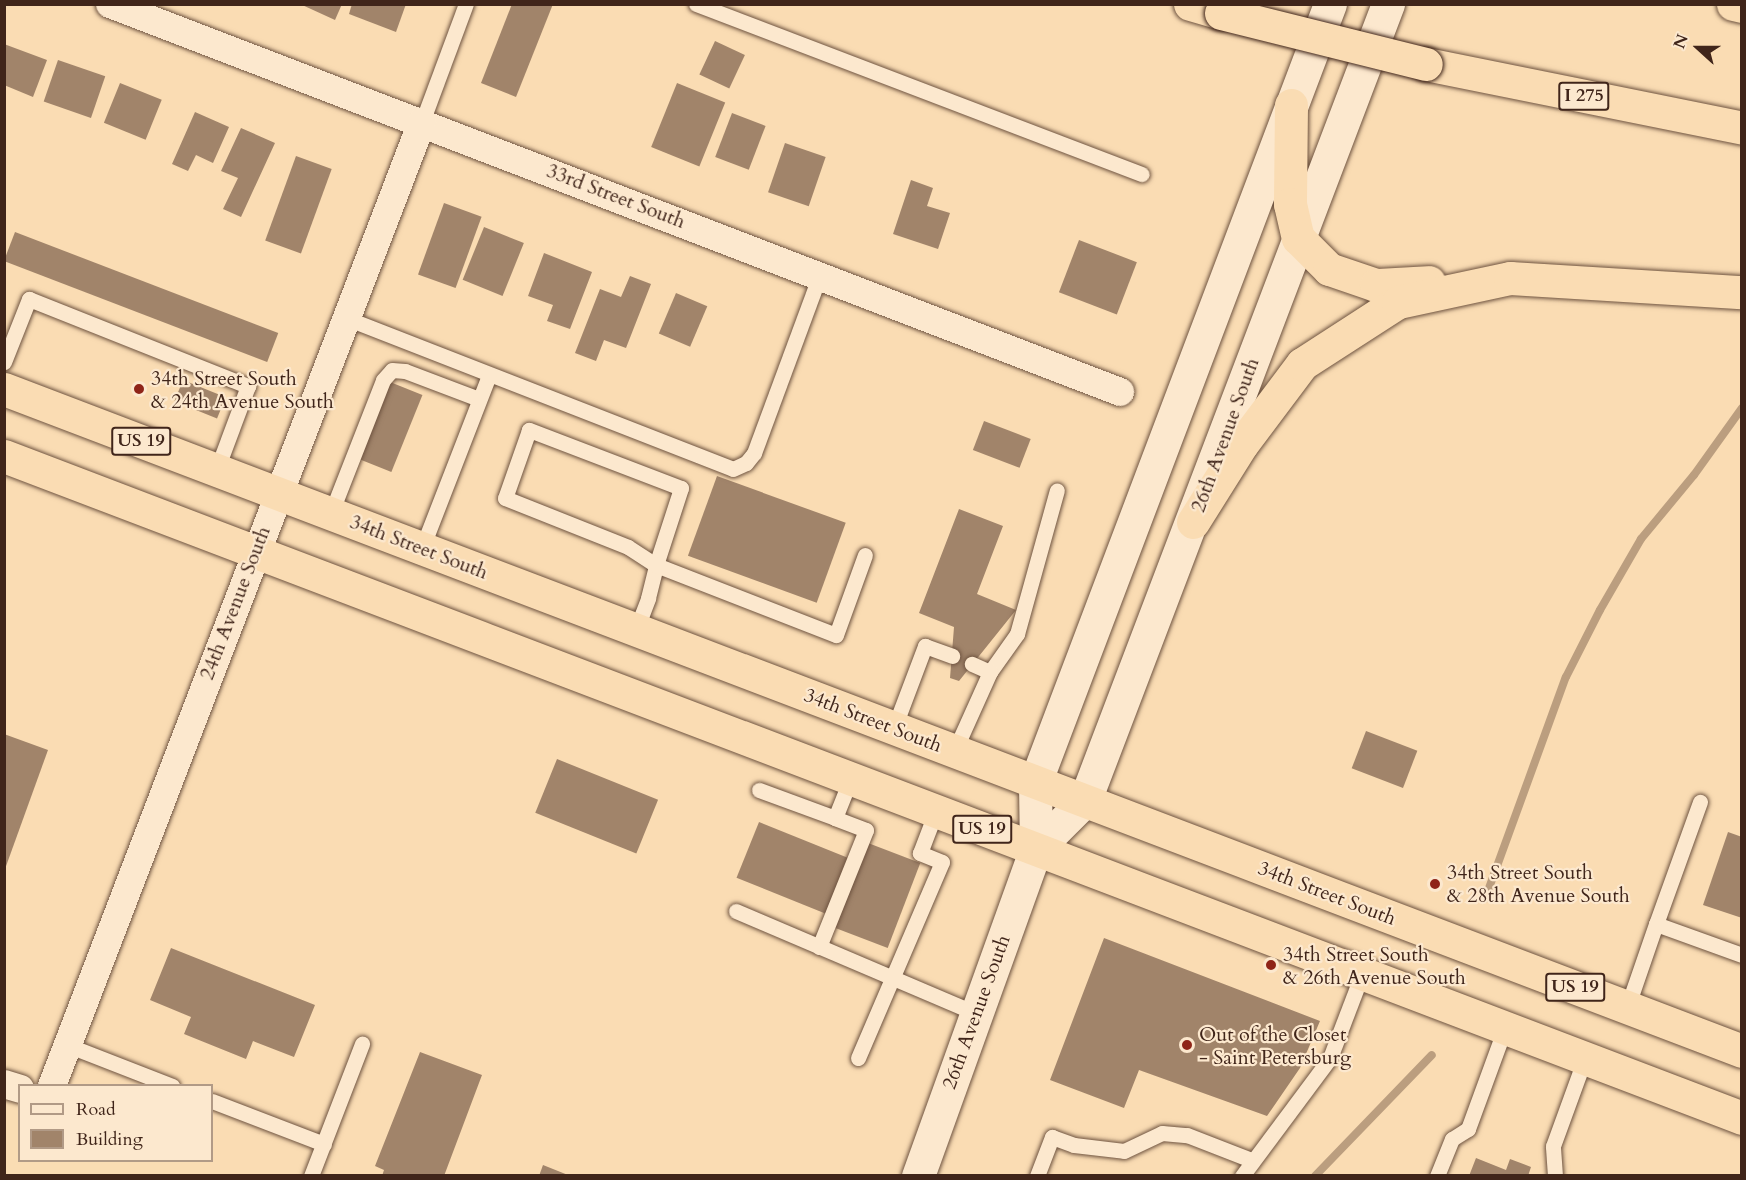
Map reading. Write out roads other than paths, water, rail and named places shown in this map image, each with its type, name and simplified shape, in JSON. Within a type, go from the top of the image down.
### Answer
[{"type":"highway","points":[[1733,4],[1742,6]]},
{"type":"highway","name":"I 275","points":[[1206,9],[1426,64],[1742,128]]},
{"type":"highway","points":[[1291,105],[1290,204],[1298,238],[1329,269],[1376,285],[1510,278],[1742,292]]},
{"type":"highway","points":[[1193,522],[1242,444],[1302,364],[1398,302],[1510,278]]},
{"type":"highway","name":"34th Street South","points":[[4,389],[1742,1051]]},
{"type":"highway","name":"US 19","points":[[4,456],[1742,1118]]},
{"type":"main road","name":"26th Avenue South","points":[[918,1176],[1036,849],[1035,783],[1330,4]]},
{"type":"main road","name":"26th Avenue South","points":[[1036,849],[1085,800],[1193,522],[1388,4]]},
{"type":"street","name":"33rd Street South","points":[[110,4],[1120,392]]},
{"type":"street","name":"24th Avenue South","points":[[53,1084],[254,551],[422,122]]},
{"type":"lane","points":[[422,122],[466,4]]},
{"type":"lane","points":[[696,4],[1143,174]]},
{"type":"lane","points":[[346,318],[733,469],[746,463],[754,453],[820,275]]},
{"type":"lane","points":[[4,362],[29,298],[248,386],[216,469]]},
{"type":"lane","points":[[331,513],[383,380],[392,370],[405,371],[479,399]]},
{"type":"lane","points":[[422,548],[489,375]]},
{"type":"lane","points":[[636,630],[656,565],[681,488],[529,430],[505,498],[628,547],[656,565],[836,635],[865,555]]},
{"type":"lane","points":[[954,752],[990,672],[1017,634],[1057,490]]},
{"type":"lane","points":[[894,728],[925,646],[952,656]]},
{"type":"lane","points":[[972,664],[990,672]]},
{"type":"lane","points":[[835,818],[851,778]]},
{"type":"lane","points":[[759,790],[866,830],[819,947]]},
{"type":"lane","points":[[1627,1008],[1700,802]]},
{"type":"lane","points":[[858,1058],[942,862],[920,853],[936,811]]},
{"type":"lane","points":[[736,911],[975,1013]]},
{"type":"lane","points":[[1656,924],[1742,955]]},
{"type":"lane","points":[[1242,1176],[1251,1160],[1330,1058],[1362,974]]},
{"type":"lane","points":[[1437,1176],[1452,1139],[1468,1129],[1505,1028]]},
{"type":"lane","points":[[311,1176],[362,1044]]},
{"type":"lane","points":[[67,1045],[167,1084]]},
{"type":"lane","points":[[1555,1176],[1553,1146],[1585,1058]]},
{"type":"lane","points":[[213,1101],[324,1144]]},
{"type":"lane","points":[[1037,1176],[1052,1137],[1074,1145],[1124,1151],[1162,1133],[1187,1135],[1251,1160]]},
{"type":"waterway","points":[[1485,899],[1566,677],[1600,610],[1641,539],[1694,475],[1742,408]]},
{"type":"waterway","points":[[1315,1176],[1432,1055]]},
{"type":"place","name":"34th Street South & 24th Avenue South","points":[[139,389]]},
{"type":"place","name":"34th Street South & 28th Avenue South","points":[[1435,884]]},
{"type":"place","name":"34th Street South & 26th Avenue South","points":[[1271,965]]},
{"type":"place","name":"Out of the Closet - Saint Petersburg","points":[[1187,1045]]}]
